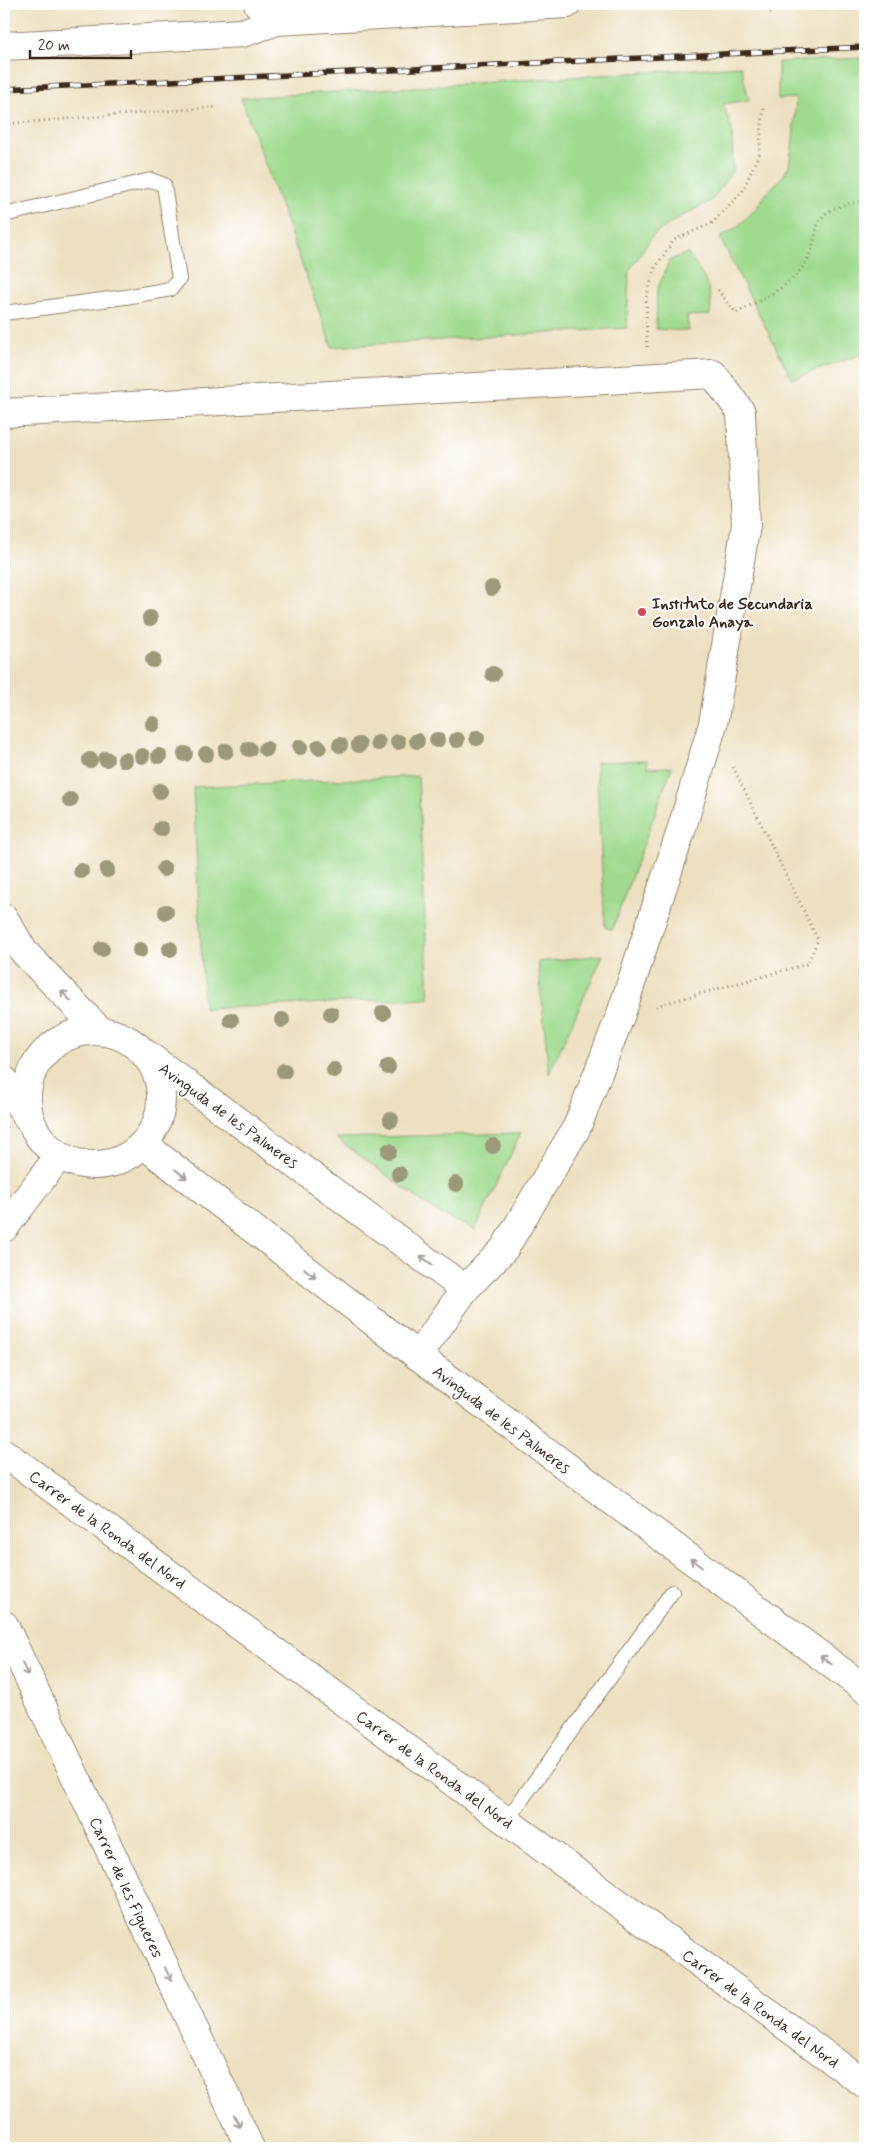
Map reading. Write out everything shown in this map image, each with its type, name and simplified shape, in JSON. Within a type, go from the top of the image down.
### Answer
[{"type":"street","points":[[4,46],[242,33],[268,12],[567,4]]},
{"type":"street","points":[[4,412],[713,374],[741,412],[746,525],[713,724],[680,834],[621,1014],[577,1128],[504,1250],[465,1289],[418,1356]]},
{"type":"street","points":[[4,918],[24,952],[100,1031]]},
{"type":"street","points":[[4,1080],[32,1126],[46,1146],[58,1156],[81,1164],[104,1164],[124,1158],[143,1144],[152,1130],[160,1108],[160,1085],[153,1066],[138,1048],[119,1035],[100,1031],[76,1033],[64,1037],[45,1050],[28,1080],[26,1104],[32,1126]]},
{"type":"street","name":"Avinguda de les Palmeres","points":[[138,1048],[465,1289]]},
{"type":"street","name":"Avinguda de les Palmeres","points":[[143,1144],[418,1356],[865,1689]]},
{"type":"street","points":[[4,1228],[58,1156]]},
{"type":"street","name":"Carrer de la Ronda del Nord","points":[[4,1453],[865,2084]]},
{"type":"street","name":"Carrer de les Figueres","points":[[4,1625],[250,2148]]},
{"type":"lane","points":[[4,214],[150,180],[164,185],[179,279],[170,289],[4,313]]},
{"type":"lane","points":[[506,1821],[672,1592]]},
{"type":"path","points":[[770,13],[785,4]]},
{"type":"path","points":[[648,378],[646,298],[655,268],[674,240],[712,223],[742,192],[759,154],[764,105]]},
{"type":"path","points":[[4,124],[218,107]]},
{"type":"path","points":[[718,290],[736,313],[778,290],[792,280],[806,261],[818,223],[824,214],[847,204],[865,202]]},
{"type":"path","points":[[621,1014],[715,991],[807,964],[818,940],[713,724]]},
{"type":"green space","points":[[865,58],[865,353],[792,379],[720,238],[738,226],[755,210],[766,194],[784,175],[789,165],[796,98],[778,99],[778,62]]},
{"type":"green space","points":[[741,66],[749,100],[723,104],[732,129],[733,170],[711,201],[680,217],[653,235],[629,271],[627,328],[332,347],[241,98]]},
{"type":"green space","points":[[687,253],[706,282],[710,297],[710,315],[687,316],[689,331],[656,329],[657,290],[670,260]]},
{"type":"green space","points":[[647,760],[648,768],[672,767],[612,930],[605,927],[596,762]]},
{"type":"green space","points":[[418,776],[429,998],[204,1009],[193,787]]},
{"type":"green space","points":[[603,955],[549,1074],[538,962]]},
{"type":"green space","points":[[521,1133],[475,1230],[435,1211],[336,1138]]},
{"type":"railway","points":[[4,89],[865,47]]},
{"type":"place","name":"Instituto de Secundaria Gonzalo Anaya","points":[[642,612]]}]
